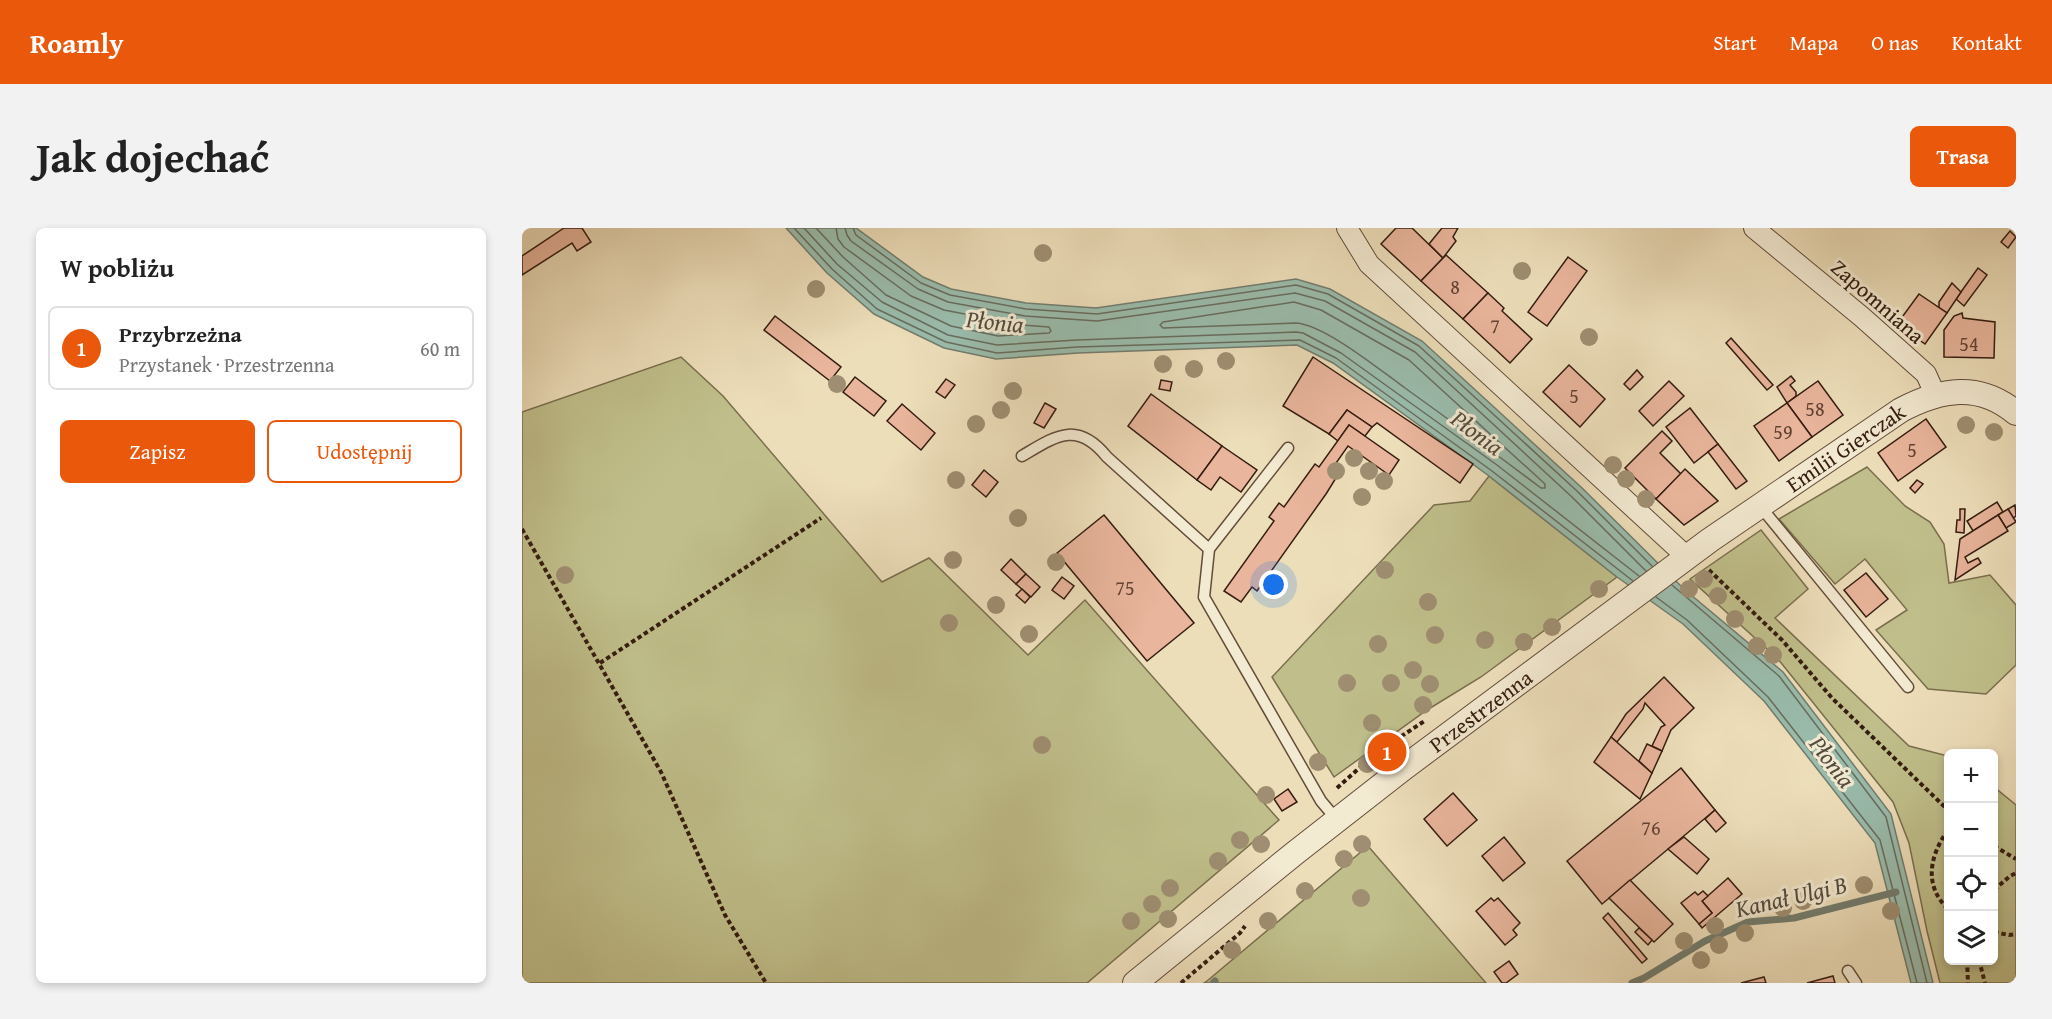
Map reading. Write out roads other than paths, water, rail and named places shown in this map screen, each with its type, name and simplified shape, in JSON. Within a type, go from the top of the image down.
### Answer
[{"type":"street","points":[[1347,228],[1369,264],[1688,563]]},
{"type":"street","name":"Zapomniana","points":[[1754,228],[1862,316],[1926,374],[1935,394]]},
{"type":"street","name":"Emilii Gierczak","points":[[1688,563],[1760,506],[1901,410],[1935,394],[1960,391],[1976,393],[2000,402],[2016,413]]},
{"type":"street","name":"Przestrzenna","points":[[1136,983],[1405,767],[1638,594],[1688,563]]},
{"type":"lane","points":[[1023,456],[1059,435],[1076,436],[1096,442],[1107,457],[1209,549]]},
{"type":"lane","points":[[1288,448],[1209,549],[1204,597],[1321,801],[1337,820]]},
{"type":"lane","points":[[1760,506],[1908,687]]},
{"type":"lane","points":[[1848,971],[1856,983]]},
{"type":"water","name":"Płonia","points":[[786,228],[856,228],[923,277],[951,289],[1026,303],[1096,308],[1296,279],[1330,289],[1422,341],[1581,487],[1684,589],[1783,672],[1891,814],[1933,983],[1911,983],[1875,843],[1764,701],[1683,624],[1617,577],[1489,476],[1333,363],[1297,345],[1078,353],[996,359],[944,348],[874,314],[827,273]]},
{"type":"waterway","name":"Kanał Ulgi B","points":[[1632,983],[1705,941],[1748,922],[1794,918],[1896,892]]},
{"type":"place","name":"Przybrzeżna","points":[[1387,752]]}]
